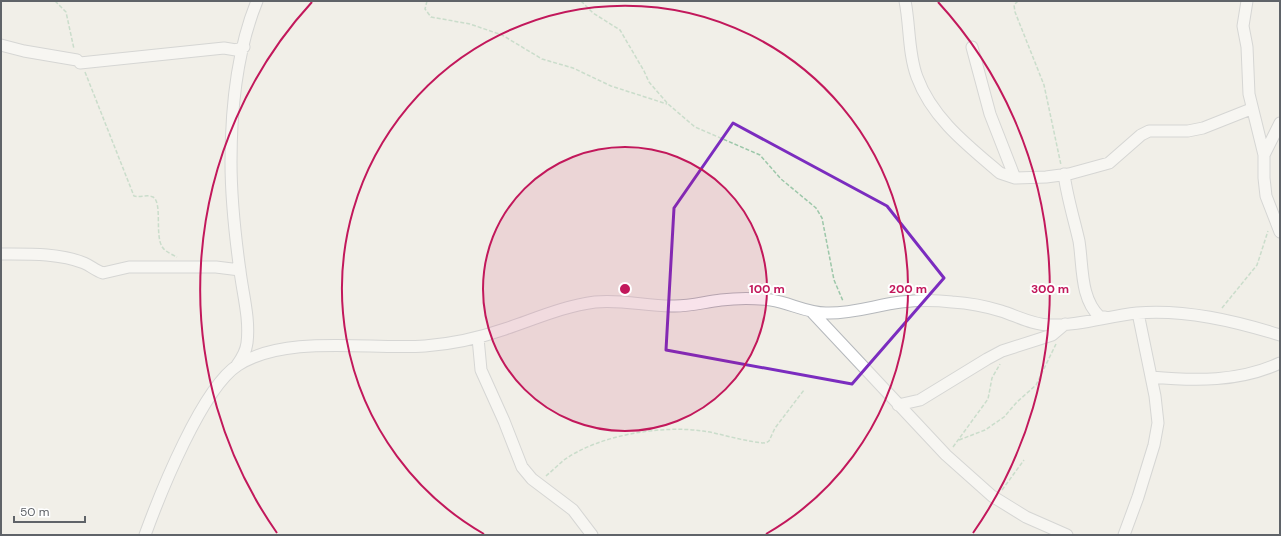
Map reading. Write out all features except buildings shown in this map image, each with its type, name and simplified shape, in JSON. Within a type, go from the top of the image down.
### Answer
[{"type":"street","points":[[145,535],[179,453],[191,430],[219,383],[237,365],[245,353],[248,327],[240,270],[231,163],[233,120],[244,47],[257,1]]},
{"type":"street","points":[[905,1],[916,76],[938,114],[947,125],[1000,173],[1015,178],[1046,177],[1109,163],[1141,135],[1149,131],[1203,128],[1251,109]]},
{"type":"street","points":[[1248,1],[1243,26],[1247,47],[1247,78],[1251,109],[1264,154],[1265,190],[1280,232]]},
{"type":"street","points":[[1,44],[24,51],[78,61],[224,48],[236,50],[244,47]]},
{"type":"street","points":[[972,47],[990,114],[1015,178]]},
{"type":"street","points":[[1264,154],[1280,123]]},
{"type":"street","points":[[1064,174],[1066,193],[1079,240],[1088,298],[1095,312],[1100,317],[1105,317]]},
{"type":"street","points":[[1,254],[26,253],[56,257],[85,263],[103,273],[129,267],[216,267],[240,270]]},
{"type":"street","points":[[237,365],[259,355],[289,349],[322,345],[424,346],[478,338],[558,310],[599,301],[626,301],[671,306],[693,306],[720,300],[760,300],[786,303],[812,312],[848,312],[900,302],[942,301],[977,305],[1046,325],[1065,324],[1138,313],[1203,316],[1251,326],[1280,335]]},
{"type":"street","points":[[812,312],[946,455],[992,496],[1026,517],[1067,535]]},
{"type":"street","points":[[1124,535],[1138,497],[1157,433],[1157,411],[1138,313]]},
{"type":"street","points":[[898,405],[920,400],[974,366],[1014,347],[1052,335],[1065,324]]},
{"type":"street","points":[[478,338],[481,370],[510,434],[522,467],[527,474],[573,510],[592,535]]},
{"type":"street","points":[[1151,377],[1192,380],[1239,376],[1257,372],[1280,363]]},
{"type":"street","points":[[910,417],[920,400]]},
{"type":"path","points":[[54,1],[66,12],[69,31],[78,61],[84,70],[134,196],[147,196],[156,201],[158,231],[163,249],[181,260],[187,268]]},
{"type":"path","points":[[427,1],[425,9],[431,17],[470,24],[502,35],[542,59],[573,68],[611,86],[668,104]]},
{"type":"path","points":[[581,1],[592,14],[620,30],[649,82],[668,104],[695,127],[760,155],[785,183],[808,200],[816,208],[822,218],[834,280],[848,312]]},
{"type":"path","points":[[1018,1],[1014,5],[1015,12],[1044,85],[1064,174]]},
{"type":"path","points":[[1203,316],[1223,308],[1254,271],[1263,249],[1272,213]]},
{"type":"path","points":[[959,440],[975,434],[999,421],[1036,385],[1065,324]]},
{"type":"path","points":[[946,455],[959,440],[987,401],[992,378],[999,365],[1014,347]]},
{"type":"path","points":[[539,483],[564,460],[573,454],[607,440],[652,430],[696,430],[766,443],[769,441],[775,428],[804,390]]},
{"type":"path","points":[[992,496],[1004,488],[1024,460]]},
{"type":"highlighted area","points":[[733,123],[887,206],[944,278],[852,384],[666,350],[674,208]]}]
